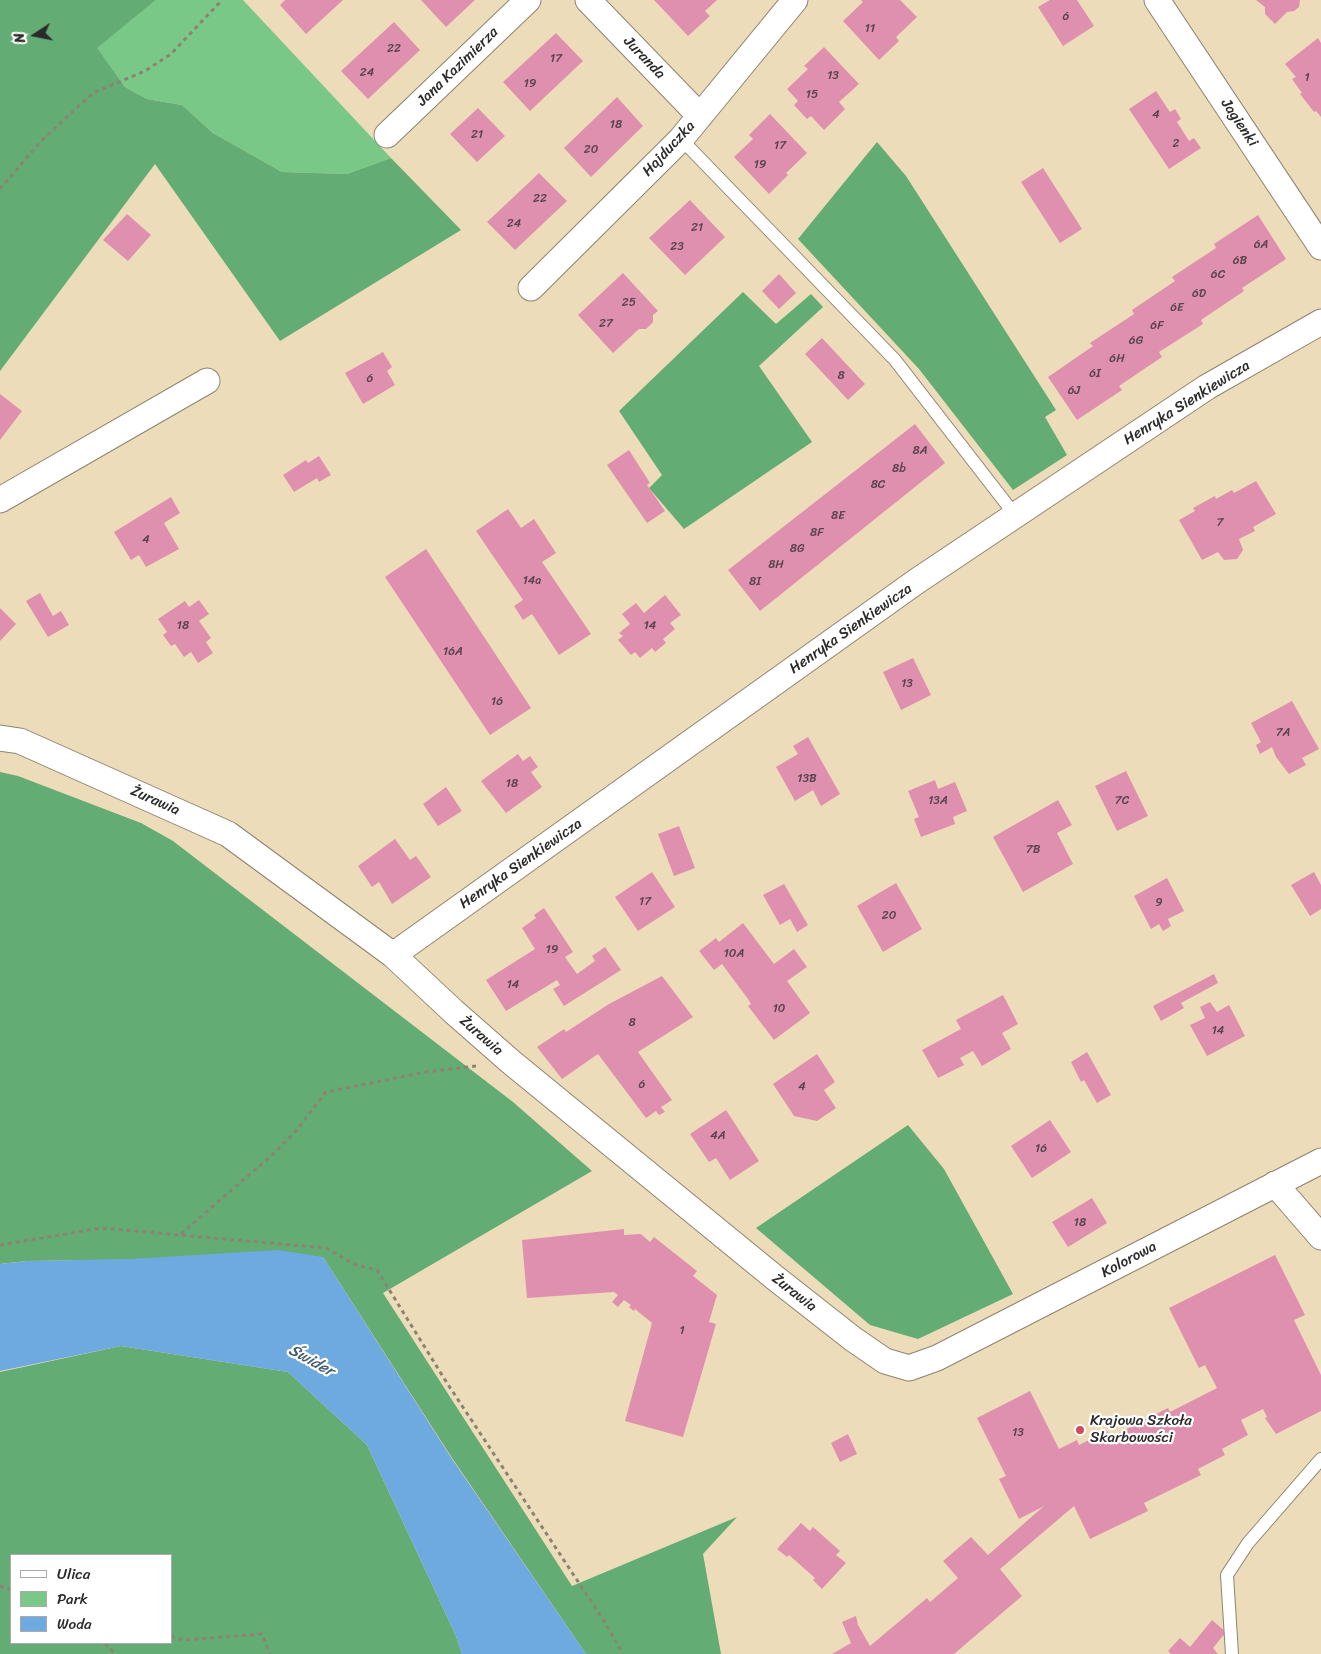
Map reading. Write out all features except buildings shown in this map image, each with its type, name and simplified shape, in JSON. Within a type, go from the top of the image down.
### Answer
[{"type":"street","name":"Jana Kazimierza","points":[[387,135],[528,0]]},
{"type":"street","name":"Juranda","points":[[588,0],[700,116]]},
{"type":"street","name":"Hajduczka","points":[[531,288],[681,139],[795,0]]},
{"type":"street","name":"Jagienki","points":[[1157,0],[1321,247]]},
{"type":"street","name":"Henryka Sienkiewicza","points":[[393,955],[917,581],[1207,387],[1321,322]]},
{"type":"street","points":[[0,500],[207,381]]},
{"type":"street","points":[[0,721],[10,740]]},
{"type":"street","name":"Żurawia","points":[[10,740],[228,834],[393,955],[511,1062],[774,1277],[853,1339],[885,1361],[909,1368],[937,1358]]},
{"type":"street","name":"Kolorowa","points":[[937,1358],[1321,1161]]},
{"type":"street","points":[[1276,1184],[1321,1237]]},
{"type":"lane","points":[[681,139],[895,360],[1015,515]]},
{"type":"lane","points":[[1232,1654],[1227,1575],[1248,1543],[1321,1459]]},
{"type":"path","points":[[0,188],[40,141],[93,93],[146,71],[171,54],[222,0]]},
{"type":"path","points":[[180,1234],[273,1154],[295,1132],[326,1092],[426,1072],[511,1062]]},
{"type":"path","points":[[0,1245],[101,1228],[326,1248],[356,1265],[377,1270],[447,1382],[606,1624],[623,1654]]},
{"type":"path","points":[[172,1636],[183,1640],[262,1634],[270,1654]]},
{"type":"path","points":[[106,1644],[115,1654]]},
{"type":"green space","points":[[0,0],[156,0],[97,48],[125,87],[147,99],[182,105],[213,133],[282,172],[347,174],[391,158],[461,230],[280,341],[155,164],[0,371]]},
{"type":"green space","points":[[156,0],[243,0],[391,158],[347,174],[282,172],[213,133],[182,105],[147,99],[125,87],[96,48]]},
{"type":"green space","points":[[877,142],[906,176],[1056,410],[1045,417],[1067,455],[1013,490],[919,369],[798,239]]},
{"type":"green space","points":[[743,292],[776,324],[811,294],[823,307],[759,366],[812,442],[684,529],[649,488],[662,475],[619,411]]},
{"type":"green space","points":[[0,772],[18,776],[141,823],[173,841],[513,1102],[592,1171],[383,1293],[572,1586],[737,1517],[703,1554],[721,1654],[586,1654],[452,1458],[323,1257],[27,1261],[0,1264]]},
{"type":"green space","points":[[908,1125],[944,1169],[1013,1294],[918,1339],[870,1325],[756,1228]]},
{"type":"green space","points":[[121,1346],[288,1372],[367,1445],[456,1636],[462,1654],[0,1654],[0,1372]]},
{"type":"water","name":"Świder","points":[[278,1250],[323,1257],[452,1459],[586,1654],[462,1654],[456,1636],[367,1445],[288,1372],[121,1346],[0,1371],[0,1264],[27,1261],[130,1259]]},
{"type":"place","name":"Krajowa Szkoła Skarbowości","points":[[1080,1430]]}]
